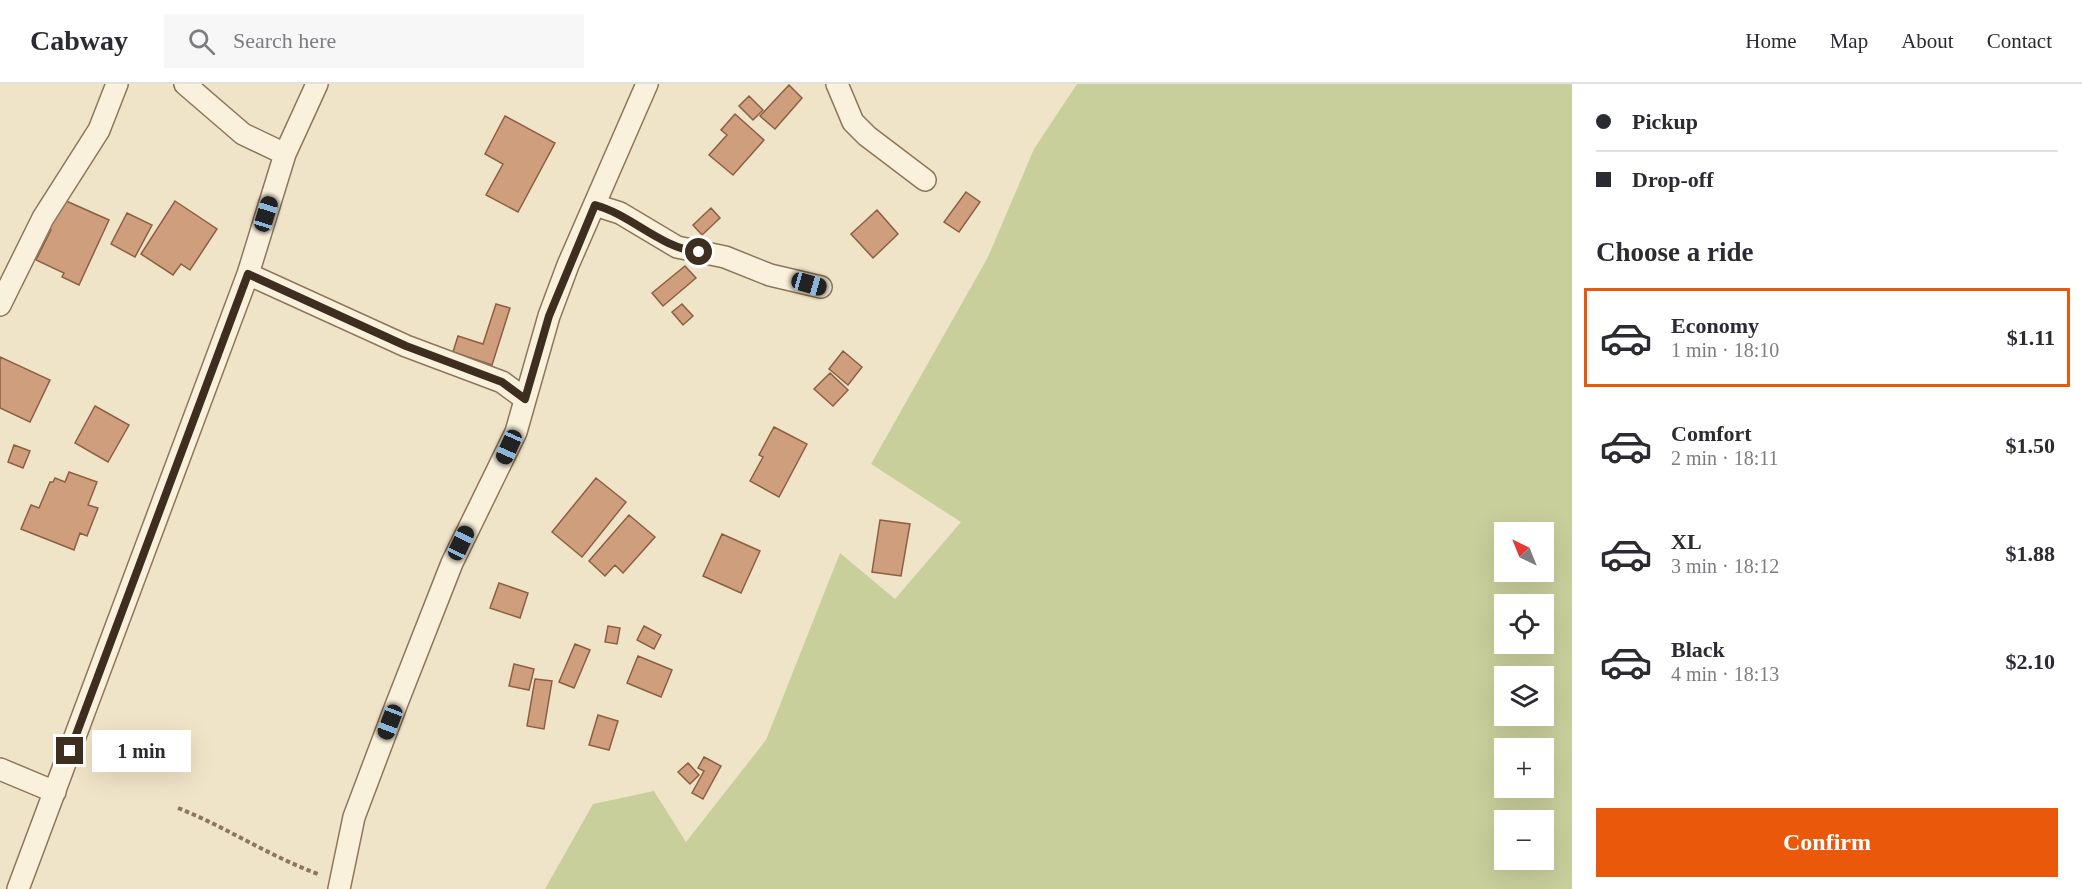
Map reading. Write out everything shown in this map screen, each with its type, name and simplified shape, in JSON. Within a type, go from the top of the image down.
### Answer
[{"type":"street","points":[[0,305],[43,218],[99,130],[117,84]]},
{"type":"street","points":[[185,84],[243,134],[285,154]]},
{"type":"street","points":[[18,889],[248,274],[285,154],[317,84]]},
{"type":"street","points":[[340,886],[354,817],[397,703],[452,562],[516,432],[549,316],[647,84]]},
{"type":"street","points":[[837,84],[854,122],[867,136],[925,180]]},
{"type":"street","points":[[595,205],[620,213],[677,247],[725,257],[770,275],[821,287]]},
{"type":"street","points":[[248,274],[406,346],[502,382],[525,399]]},
{"type":"street","points":[[0,769],[55,792]]},
{"type":"path","points":[[178,808],[206,819],[279,859],[340,886]]},
{"type":"green space","points":[[1077,84],[1572,84],[1572,889],[545,889],[593,804],[654,791],[686,842],[766,740],[840,553],[895,599],[961,522],[871,464],[988,257],[1034,149]]},
{"type":"building","points":[[789,85],[802,98],[775,129],[760,116]]},
{"type":"building","points":[[749,96],[763,110],[753,120],[739,106]]},
{"type":"building","points":[[735,114],[764,140],[733,175],[709,155],[727,135],[721,130]]},
{"type":"building","points":[[505,116],[555,143],[518,212],[486,195],[503,164],[485,154]]},
{"type":"building","points":[[966,192],[980,202],[959,232],[944,222]]},
{"type":"building","points":[[64,200],[109,220],[79,285],[62,277],[64,273],[36,260],[51,230],[46,228]]},
{"type":"building","points":[[175,201],[217,229],[190,270],[181,264],[173,275],[141,254]]},
{"type":"building","points":[[711,208],[720,218],[702,235],[693,225]]},
{"type":"building","points":[[877,210],[898,234],[873,258],[851,234]]},
{"type":"building","points":[[127,213],[152,225],[135,257],[111,244]]},
{"type":"building","points":[[685,266],[696,278],[663,306],[652,293]]},
{"type":"building","points":[[496,304],[510,308],[492,365],[453,352],[458,336],[483,344]]},
{"type":"building","points":[[682,304],[693,316],[683,325],[672,312]]},
{"type":"building","points":[[843,351],[862,367],[848,385],[829,369]]},
{"type":"building","points":[[0,357],[50,380],[30,422],[0,408]]},
{"type":"building","points":[[830,373],[848,390],[833,406],[814,389]]},
{"type":"building","points":[[95,406],[129,425],[108,462],[75,443]]},
{"type":"building","points":[[774,427],[807,444],[779,497],[750,481],[763,457],[759,455]]},
{"type":"building","points":[[14,445],[30,451],[23,468],[8,462]]},
{"type":"building","points":[[69,472],[97,482],[88,505],[98,508],[87,536],[80,533],[74,550],[21,529],[31,505],[39,508],[50,482],[53,482],[55,478],[65,482]]},
{"type":"building","points":[[596,478],[626,502],[582,557],[552,532]]},
{"type":"building","points":[[629,515],[655,537],[623,573],[615,565],[605,576],[589,561]]},
{"type":"building","points":[[880,520],[910,524],[901,576],[872,572]]},
{"type":"building","points":[[722,534],[760,551],[741,593],[703,576]]},
{"type":"building","points":[[499,583],[528,593],[520,618],[490,608]]},
{"type":"building","points":[[608,626],[620,628],[617,644],[605,642]]},
{"type":"building","points":[[644,626],[661,635],[654,649],[637,640]]},
{"type":"building","points":[[575,644],[590,650],[574,688],[559,682]]},
{"type":"building","points":[[638,656],[672,670],[661,697],[627,683]]},
{"type":"building","points":[[514,664],[534,669],[529,690],[509,686]]},
{"type":"building","points":[[535,679],[552,681],[544,729],[527,726]]},
{"type":"building","points":[[598,715],[618,721],[609,750],[589,745]]},
{"type":"building","points":[[704,757],[721,766],[703,799],[692,793],[704,771],[698,768]]},
{"type":"building","points":[[688,763],[699,775],[690,784],[678,772]]},
{"type":"route","points":[[70,751],[248,274],[406,346],[502,382],[525,399],[549,316],[568,265],[595,205],[620,213],[668,243],[699,252]]}]
